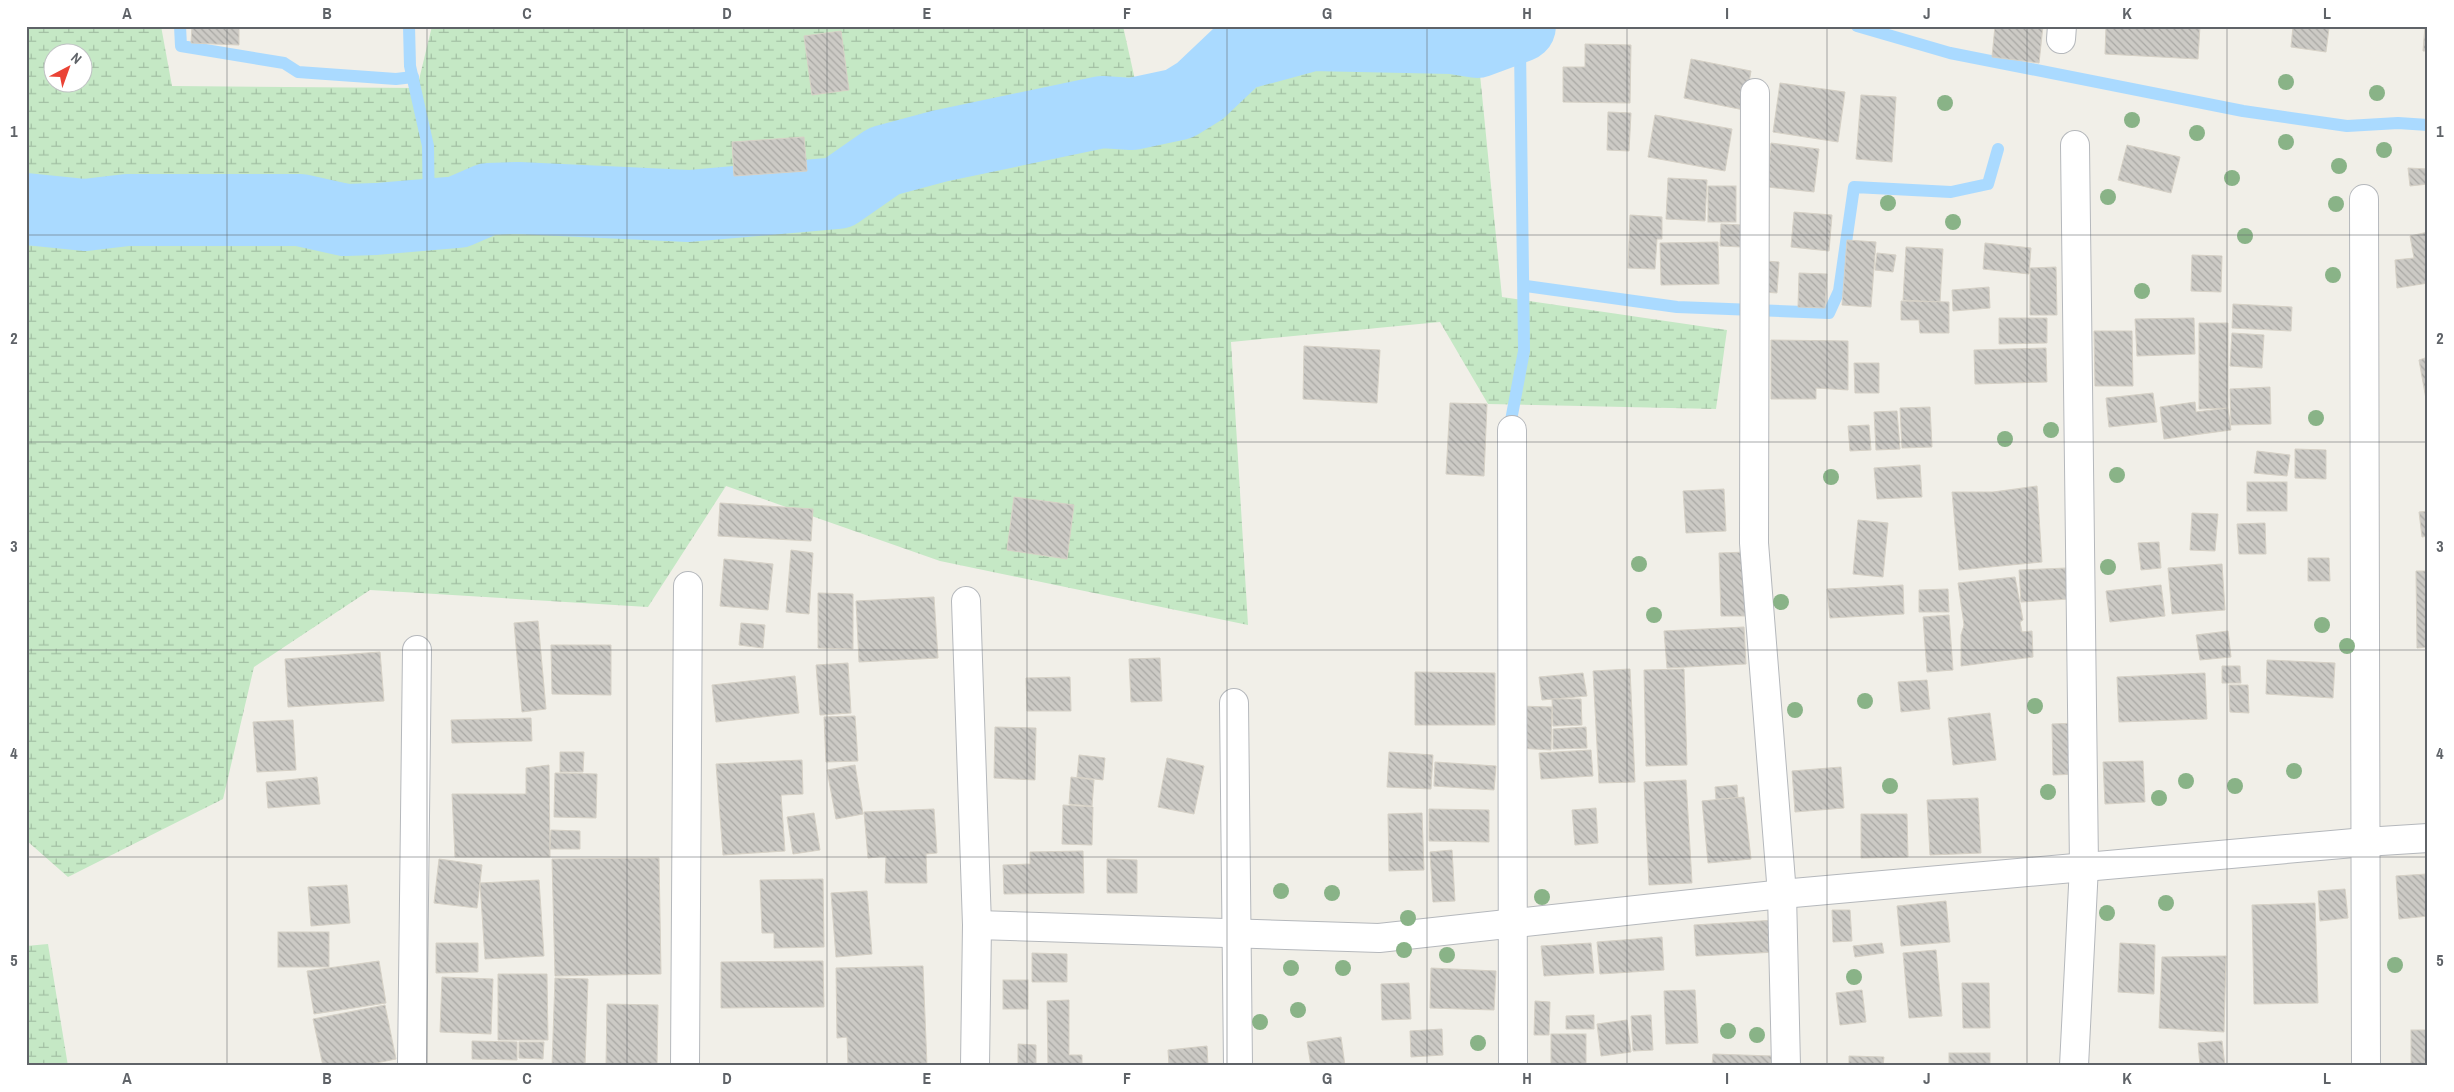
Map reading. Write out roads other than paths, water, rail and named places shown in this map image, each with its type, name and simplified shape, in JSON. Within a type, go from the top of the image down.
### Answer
[{"type":"street","points":[[1755,93],[1754,544],[1782,894],[1786,1066]]},
{"type":"street","points":[[2074,1066],[2084,866],[2076,144]]},
{"type":"street","points":[[2364,199],[2366,1066]]},
{"type":"street","points":[[1512,430],[1513,1066]]},
{"type":"street","points":[[685,1066],[688,586]]},
{"type":"street","points":[[966,601],[977,925],[975,1066]]},
{"type":"street","points":[[412,1066],[417,650]]},
{"type":"street","points":[[1234,703],[1238,1066]]},
{"type":"street","points":[[977,925],[1379,938],[1512,925],[1782,894],[2084,866],[2428,838]]},
{"type":"waterway","points":[[180,26],[181,46],[284,63],[298,72],[396,79],[413,77]]},
{"type":"waterway","points":[[409,26],[410,66],[428,146],[429,215]]},
{"type":"waterway","points":[[26,209],[85,215],[127,210],[300,210],[345,220],[458,212],[488,199],[518,198],[689,206],[838,193],[884,161],[940,146],[1102,112],[1132,114],[1179,104],[1200,91],[1238,55],[1312,35],[1452,38],[1477,42],[1520,26]]},
{"type":"waterway","points":[[1857,26],[1950,53],[2243,111],[2347,126],[2398,123],[2428,125]]},
{"type":"waterway","points":[[1509,431],[1524,351],[1520,48]]},
{"type":"waterway","points":[[1526,286],[1677,307],[1829,313],[1839,291],[1854,187],[1951,192],[1988,184],[1998,149]]}]
